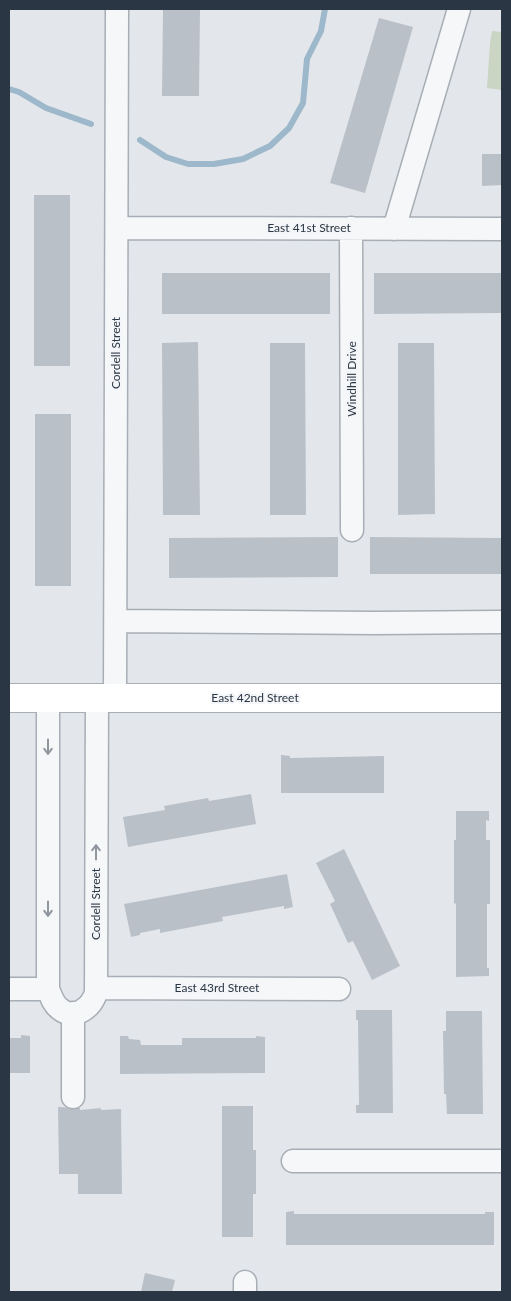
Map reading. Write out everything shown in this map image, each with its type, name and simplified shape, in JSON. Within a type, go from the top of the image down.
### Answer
[{"type":"street","name":"Cordell Street","points":[[73,1013],[82,1012],[92,1002],[96,988],[106,698],[116,621],[117,9]]},
{"type":"street","points":[[394,229],[459,9]]},
{"type":"street","name":"East 41st Street","points":[[116,228],[502,229]]},
{"type":"street","name":"Windhill Drive","points":[[351,228],[352,530]]},
{"type":"street","points":[[116,621],[502,622]]},
{"type":"street","name":"East 42nd Street","points":[[9,698],[502,698]]},
{"type":"street","points":[[48,698],[48,988],[55,1005],[63,1011],[73,1013],[73,1098]]},
{"type":"street","points":[[9,989],[48,988]]},
{"type":"street","name":"East 43rd Street","points":[[96,988],[339,989]]},
{"type":"street","points":[[293,1161],[502,1161]]},
{"type":"green space","points":[[492,31],[502,32],[502,90],[487,88]]},
{"type":"building","points":[[163,9],[200,9],[199,96],[162,96]]},
{"type":"building","points":[[379,18],[413,27],[365,193],[330,183]]},
{"type":"building","points":[[482,154],[502,154],[502,185],[482,186]]},
{"type":"building","points":[[34,195],[70,195],[70,366],[34,366]]},
{"type":"building","points":[[162,273],[330,273],[330,314],[162,314]]},
{"type":"building","points":[[374,273],[502,273],[502,313],[374,314]]},
{"type":"building","points":[[198,342],[200,515],[163,515],[162,343]]},
{"type":"building","points":[[270,343],[305,343],[306,515],[270,515]]},
{"type":"building","points":[[398,343],[434,343],[435,514],[398,515]]},
{"type":"building","points":[[35,414],[71,414],[71,586],[35,586]]},
{"type":"building","points":[[338,537],[338,577],[169,578],[169,538]]},
{"type":"building","points":[[370,537],[502,538],[502,574],[370,574]]},
{"type":"building","points":[[281,755],[290,756],[290,758],[384,756],[384,793],[281,793]]},
{"type":"building","points":[[251,794],[256,824],[128,847],[123,817],[165,810],[164,806],[208,798],[209,801]]},
{"type":"building","points":[[456,811],[489,811],[489,821],[486,820],[486,840],[490,840],[490,904],[487,904],[487,968],[489,968],[489,976],[456,977],[454,840],[456,840]]},
{"type":"building","points":[[344,849],[400,966],[372,980],[353,941],[348,943],[330,904],[335,901],[316,863]]},
{"type":"building","points":[[287,874],[293,907],[284,909],[284,906],[222,917],[223,921],[160,933],[160,929],[131,937],[124,904]]},
{"type":"building","points":[[356,1010],[392,1010],[393,1113],[356,1113],[356,1105],[359,1105],[358,1020],[356,1020]]},
{"type":"building","points":[[446,1011],[482,1011],[483,1114],[447,1114],[446,1094],[444,1094],[443,1031],[446,1031]]},
{"type":"building","points":[[21,1035],[30,1036],[30,1073],[9,1073],[10,1038],[21,1038]]},
{"type":"building","points":[[120,1036],[128,1036],[129,1039],[140,1040],[141,1045],[182,1045],[182,1038],[265,1037],[265,1073],[120,1074]]},
{"type":"building","points":[[222,1106],[253,1106],[256,1194],[253,1194],[253,1237],[222,1237]]},
{"type":"building","points":[[58,1107],[80,1108],[80,1110],[121,1109],[122,1194],[78,1194],[78,1174],[59,1174]]},
{"type":"building","points":[[294,1211],[294,1214],[485,1214],[485,1212],[494,1212],[494,1245],[286,1245],[286,1212]]},
{"type":"building","points":[[145,1273],[175,1280],[172,1292],[141,1292]]},
{"type":"waterway","points":[[140,140],[166,157],[188,164],[214,164],[243,159],[270,146],[289,128],[303,103],[307,59],[321,31],[325,9]]},
{"type":"waterway","points":[[9,89],[19,92],[46,108],[91,124]]}]
